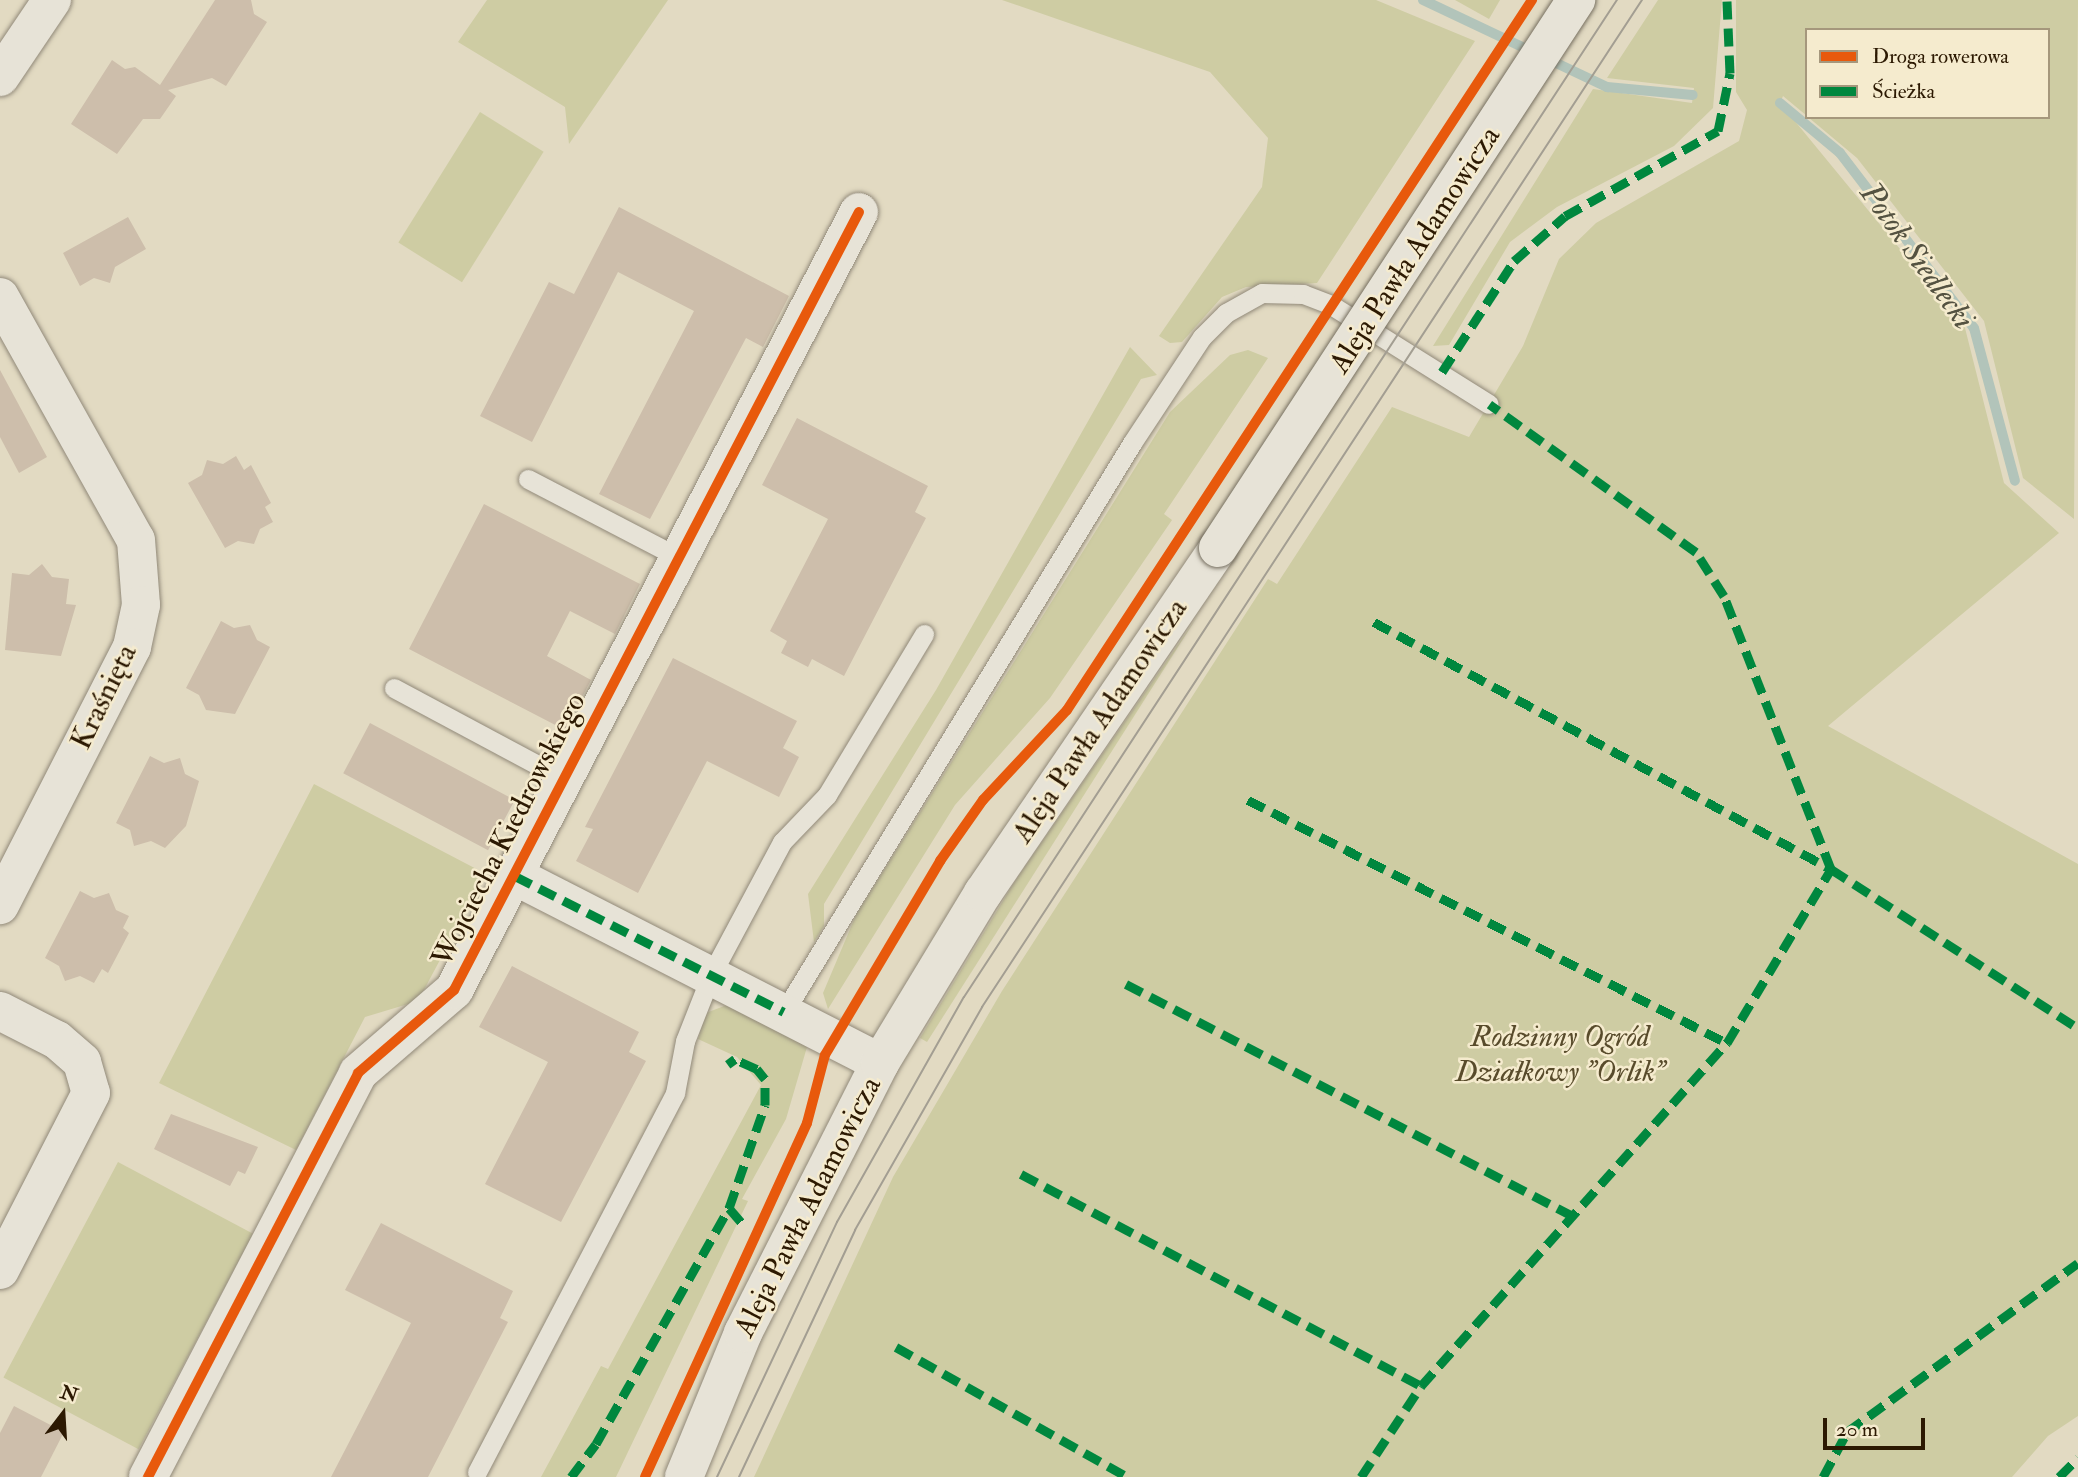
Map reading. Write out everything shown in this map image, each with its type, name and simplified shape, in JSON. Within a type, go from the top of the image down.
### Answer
[{"type":"street","points":[[0,77],[52,0]]},
{"type":"street","name":"Aleja Pawła Adamowicza","points":[[684,1477],[743,1334],[880,1063],[983,893],[1218,548],[1576,0]]},
{"type":"street","name":"Wojciecha Kiedrowskiego","points":[[148,1477],[358,1073],[446,1002],[515,876],[859,212]]},
{"type":"street","name":"Kraśnięta","points":[[0,297],[136,540],[141,605],[132,647],[0,905]]},
{"type":"street","name":"Wojciecha Kiedrowskiego","points":[[515,876],[880,1063]]},
{"type":"street","points":[[0,1010],[66,1047],[82,1062],[91,1093],[0,1270]]},
{"type":"lane","points":[[784,1012],[1132,443],[1202,337],[1226,313],[1262,293],[1303,294],[1331,305],[1489,404]]},
{"type":"lane","points":[[528,479],[678,557]]},
{"type":"lane","points":[[477,1472],[675,1093],[685,1041],[711,975],[782,842],[827,796],[924,635]]},
{"type":"lane","points":[[394,688],[564,779]]},
{"type":"green space","points":[[487,0],[668,0],[569,144],[565,107],[458,42]]},
{"type":"green space","points":[[1002,0],[1376,0],[1475,41],[1317,283],[1246,287],[1222,297],[1182,342],[1170,343],[1159,336],[1262,187],[1268,138],[1210,72]]},
{"type":"green space","points":[[1455,0],[1500,0],[1489,19]]},
{"type":"green space","points":[[1658,0],[1722,0],[1713,108],[1674,146],[1557,207],[1510,242],[1449,345],[1433,346],[1593,89],[1692,103],[1694,88],[1607,78]]},
{"type":"green space","name":"Rodzinny Ogród Działkowy \"Orlik\"","points":[[1736,0],[2078,0],[2074,519],[2023,478],[1984,321],[1857,158],[1810,119],[2050,119],[2050,28],[1805,28],[1805,114],[1783,96],[1780,103],[1965,328],[2004,483],[2059,533],[1828,726],[2078,864],[2078,1416],[2048,1436],[2012,1477],[754,1477],[893,1177],[1002,991],[1268,579],[1277,584],[1392,407],[1469,437],[1523,346],[1559,259],[1596,223],[1739,141],[1747,110],[1736,92]]},
{"type":"green space","points":[[480,112],[544,152],[462,282],[398,243]]},
{"type":"green space","points":[[1130,347],[1157,375],[1141,379],[824,904],[824,926],[814,942],[808,894],[936,690]]},
{"type":"green space","points":[[1248,350],[1268,358],[1164,514],[1172,520],[1050,698],[955,805],[828,1009],[823,993],[856,915],[1170,412],[1230,355]]},
{"type":"green space","points":[[1199,614],[927,1042],[920,1038],[1015,881]]},
{"type":"green space","points":[[314,784],[486,874],[418,1001],[365,1017],[296,1150],[159,1083]]},
{"type":"green space","points":[[732,1003],[807,1047],[786,1119],[742,1199],[748,1201],[616,1477],[541,1477],[601,1366],[608,1369],[761,1085],[737,1057],[698,1039],[706,1013]]},
{"type":"green space","points":[[118,1162],[253,1234],[139,1449],[3,1377]]},
{"type":"building","points":[[215,0],[251,0],[254,14],[267,22],[226,86],[212,78],[168,90],[176,96],[160,119],[143,119],[117,154],[71,124],[112,60],[125,69],[135,67],[160,85]]},
{"type":"building","points":[[619,207],[789,296],[763,347],[746,338],[650,519],[599,494],[694,311],[618,272],[532,442],[480,416],[549,282],[574,294]]},
{"type":"building","points":[[128,217],[146,249],[115,267],[110,283],[94,278],[80,286],[63,253]]},
{"type":"building","points":[[0,370],[47,457],[19,473],[0,437]]},
{"type":"building","points":[[797,418],[928,486],[915,512],[926,518],[844,676],[812,659],[808,667],[781,653],[787,641],[770,631],[828,519],[762,485]]},
{"type":"building","points":[[236,456],[244,470],[251,465],[271,503],[265,507],[273,522],[260,529],[254,544],[238,541],[225,548],[188,483],[202,475],[207,460],[223,464]]},
{"type":"building","points":[[484,504],[640,584],[615,634],[570,611],[547,656],[591,680],[565,730],[409,649]]},
{"type":"building","points":[[42,564],[52,577],[69,579],[66,604],[76,605],[61,656],[5,650],[12,573],[29,575]]},
{"type":"building","points":[[221,621],[234,628],[250,625],[257,640],[270,647],[235,714],[206,710],[199,695],[186,688]]},
{"type":"building","points":[[673,658],[797,721],[783,748],[799,757],[779,797],[707,761],[638,893],[576,861],[593,829],[585,827]]},
{"type":"building","points":[[370,723],[515,800],[488,850],[343,773]]},
{"type":"building","points":[[150,756],[164,763],[180,758],[185,774],[199,781],[186,826],[165,848],[151,841],[134,846],[130,830],[116,823]]},
{"type":"building","points":[[80,891],[94,898],[109,893],[116,910],[129,916],[123,928],[129,933],[108,973],[102,969],[94,983],[80,976],[65,981],[59,966],[45,958]]},
{"type":"building","points":[[512,966],[639,1032],[629,1052],[646,1061],[561,1222],[485,1184],[548,1062],[479,1027]]},
{"type":"building","points":[[171,1114],[258,1147],[245,1174],[238,1171],[230,1186],[154,1149]]},
{"type":"building","points":[[381,1223],[513,1291],[500,1318],[508,1322],[428,1477],[331,1477],[411,1323],[345,1290]]},
{"type":"building","points":[[14,1406],[64,1432],[41,1477],[0,1477],[0,1433]]},
{"type":"waterway","name":"Potok Siedlecki","points":[[1423,0],[1607,87],[1693,95]]},
{"type":"waterway","name":"Potok Siedlecki","points":[[1780,103],[1840,153],[1974,328],[2015,481]]},
{"type":"tram line","points":[[717,1477],[837,1222],[964,997],[1617,0]]},
{"type":"tram line","points":[[739,1477],[855,1230],[982,1007],[1642,0]]},
{"type":"marked path","points":[[1442,372],[1514,261],[1565,216],[1718,131],[1730,73],[1727,0]]},
{"type":"marked path","points":[[1361,1477],[1421,1386],[1727,1043],[1831,869],[1724,596],[1696,552],[1489,404]]},
{"type":"marked path","points":[[1374,622],[1831,869],[2078,1028]]},
{"type":"marked path","points":[[1248,800],[1727,1043]]},
{"type":"marked path","points":[[515,876],[784,1012]]},
{"type":"marked path","points":[[1126,984],[1573,1216]]},
{"type":"marked path","points":[[571,1477],[596,1444],[729,1208],[765,1105],[765,1079],[757,1069],[735,1059],[728,1064]]},
{"type":"marked path","points":[[1021,1174],[1421,1386]]},
{"type":"marked path","points":[[729,1208],[742,1223]]},
{"type":"marked path","points":[[1823,1477],[1847,1432],[2078,1263]]},
{"type":"marked path","points":[[896,1347],[1128,1477]]},
{"type":"marked path","points":[[2059,1477],[2078,1458]]},
{"type":"cycle path","points":[[645,1477],[807,1123],[825,1055],[940,861],[983,800],[1067,710],[1532,0]]},
{"type":"cycle path","points":[[148,1477],[358,1073],[454,990],[859,212]]}]
